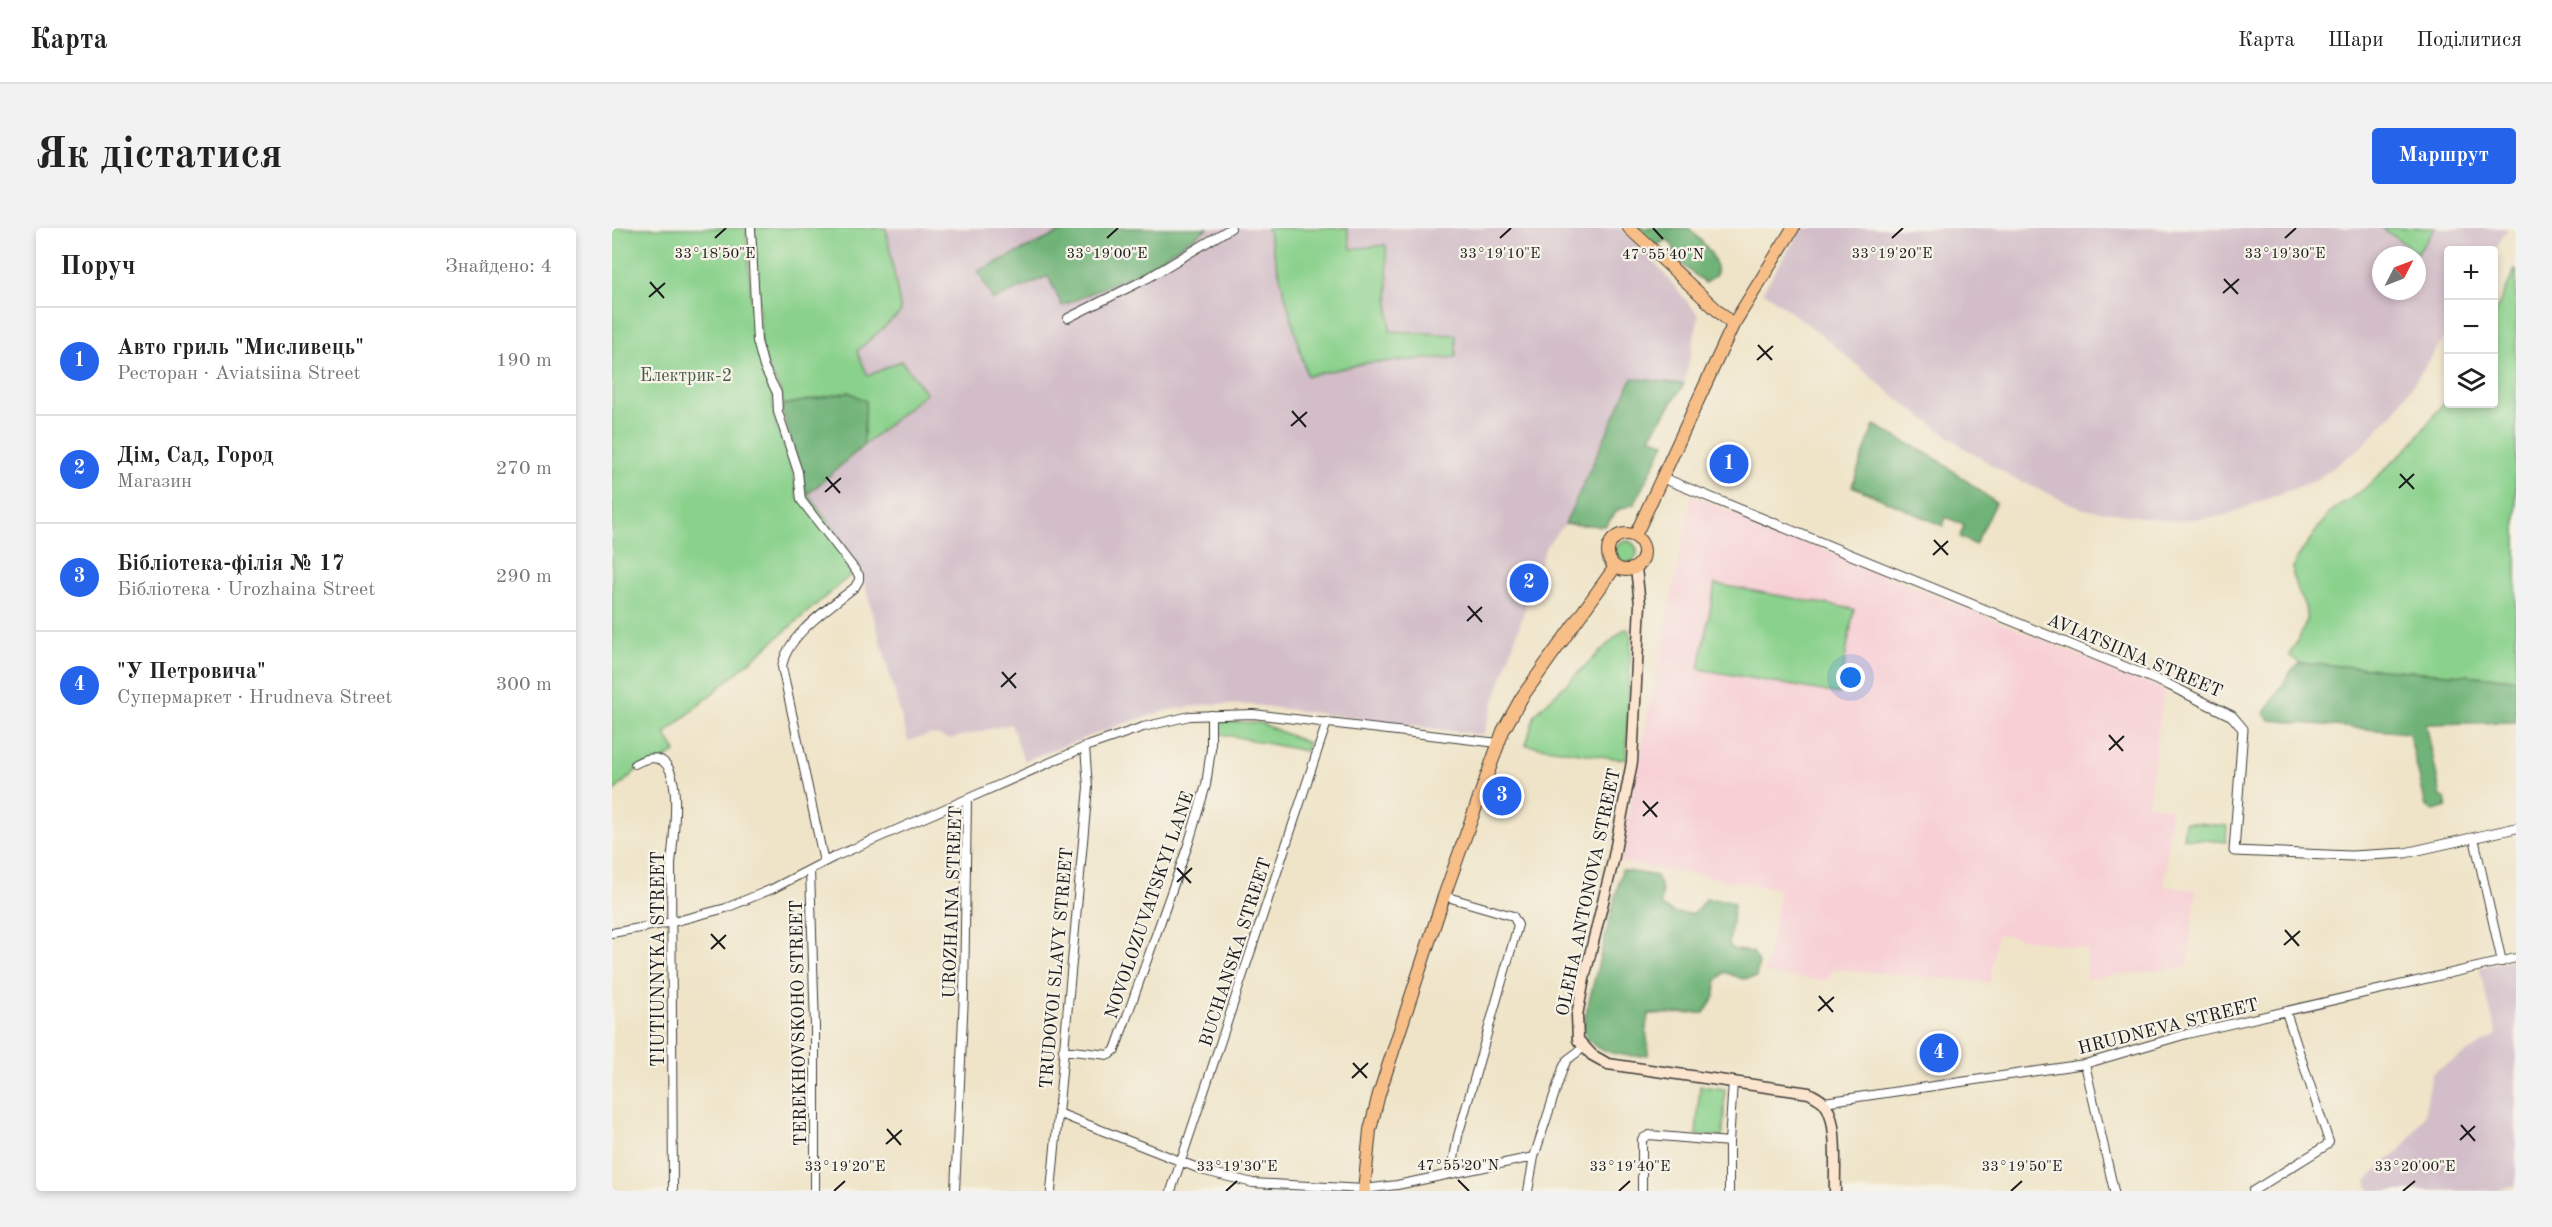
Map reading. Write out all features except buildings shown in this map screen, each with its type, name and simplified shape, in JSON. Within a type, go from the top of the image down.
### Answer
[{"type":"main road","points":[[1629,228],[1733,325]]},
{"type":"main road","points":[[1635,536],[1733,325],[1793,228]]},
{"type":"main road","points":[[1626,534],[1635,536],[1642,543],[1644,553],[1642,562],[1636,568],[1624,570],[1615,567],[1608,551],[1611,543],[1617,536],[1626,534]]},
{"type":"main road","points":[[1364,1190],[1375,1110],[1444,896],[1498,743],[1522,697],[1615,567]]},
{"type":"main road","name":"OLEHA ANTONOVA STREET","points":[[1583,1048],[1576,1032],[1577,1015],[1613,861],[1632,762],[1640,604],[1636,568]]},
{"type":"main road","points":[[1583,1048],[1608,1064],[1809,1093],[1824,1102],[1830,1112],[1833,1124],[1835,1191]]},
{"type":"street","points":[[751,228],[757,341],[764,367],[777,393],[778,412],[798,472],[801,500],[859,574],[860,580],[855,587],[793,641],[784,656],[783,678],[824,862]]},
{"type":"street","points":[[1068,318],[1148,278],[1231,228]]},
{"type":"street","name":"AVIATSIINA STREET","points":[[1663,478],[2169,685],[2232,716],[2243,729],[2234,851],[2351,856],[2404,853],[2516,828]]},
{"type":"street","name":"UROZHAINA STREET","points":[[956,1191],[964,995],[967,799],[1085,747],[1168,720],[1211,715],[1252,714],[1498,743]]},
{"type":"street","name":"NOVOLOZUVATSKYI LANE","points":[[1063,1050],[1109,1055],[1115,1050],[1189,842],[1206,785],[1211,749],[1211,715]]},
{"type":"street","name":"BUCHANSKA STREET","points":[[1171,1191],[1327,722]]},
{"type":"street","name":"TRUDOVOI SLAVY STREET","points":[[1051,1191],[1088,787],[1085,747]]},
{"type":"street","name":"TIUTIUNNYKA STREET","points":[[635,764],[647,759],[657,759],[668,764],[673,776],[674,823],[671,864],[673,1191]]},
{"type":"street","points":[[612,933],[672,922],[745,901],[824,862],[967,799]]},
{"type":"street","points":[[2474,838],[2502,962]]},
{"type":"street","name":"TEREKHOVSKOHO STREET","points":[[810,870],[815,1027],[815,1191]]},
{"type":"street","points":[[1444,896],[1513,916],[1518,925],[1458,1136],[1451,1174]]},
{"type":"street","name":"HRUDNEVA STREET","points":[[1824,1102],[2085,1064],[2187,1035],[2516,958]]},
{"type":"street","points":[[2253,1191],[2327,1145],[2328,1138],[2286,1012]]},
{"type":"street","points":[[1528,1191],[1534,1157],[1563,1068],[1567,1060],[1583,1048]]},
{"type":"street","points":[[2085,1064],[2114,1191]]},
{"type":"street","points":[[1730,1191],[1729,1142],[1732,1082]]},
{"type":"street","points":[[1058,1113],[1181,1162],[1253,1183],[1364,1190],[1534,1157]]},
{"type":"street","points":[[1641,1191],[1640,1146],[1642,1139],[1649,1135],[1729,1142]]},
{"type":"shaded area","points":[[886,228],[1621,228],[1638,242],[1699,316],[1684,384],[1631,378],[1565,524],[1546,546],[1483,735],[1254,705],[1211,704],[1169,710],[1119,725],[1024,761],[1011,724],[949,739],[931,734],[908,741],[860,567],[808,494],[926,393],[868,376],[857,350],[901,312]]},
{"type":"shaded area","points":[[1802,228],[2508,228],[2498,246],[2444,246],[2444,339],[2395,411],[2360,448],[2316,480],[2223,516],[2174,521],[2083,509],[2013,478],[1966,449],[1895,397],[1820,334],[1763,291]]},
{"type":"shaded area","points":[[1692,495],[2164,690],[2148,805],[2171,808],[2164,886],[2196,890],[2188,966],[2086,979],[2087,949],[1997,934],[1990,983],[1833,969],[1827,981],[1765,974],[1780,889],[1618,862]]},
{"type":"shaded area","points":[[2516,958],[2516,1185],[2495,1191],[2370,1191],[2366,1181],[2405,1145],[2424,1116],[2432,1073],[2497,1035],[2479,968]]},
{"type":"green space","name":"Електрик-2","points":[[612,228],[746,228],[752,307],[773,394],[774,417],[794,476],[798,500],[808,494],[860,567],[665,734],[676,751],[663,760],[639,768],[612,793]]},
{"type":"green space","points":[[754,228],[886,228],[901,312],[857,351],[868,376],[901,361],[926,393],[863,446],[865,420],[849,392],[783,405],[781,392],[767,366],[761,342]]},
{"type":"green space","points":[[1070,228],[1208,228],[1145,269],[1062,306],[1048,276],[993,300],[978,271]]},
{"type":"green space","points":[[1267,228],[1347,228],[1351,249],[1386,245],[1390,331],[1456,335],[1456,357],[1366,363],[1307,376]]},
{"type":"green space","points":[[1637,228],[1689,228],[1712,255],[1716,275],[1705,283],[1673,257],[1674,247],[1667,240],[1657,245]]},
{"type":"green space","points":[[2382,228],[2435,228],[2423,246],[2408,246]]},
{"type":"green space","points":[[2516,268],[2516,679],[2300,663],[2289,655],[2306,620],[2304,605],[2293,577],[2295,561],[2329,513],[2364,489],[2412,444],[2444,402],[2444,408],[2498,408],[2498,306]]},
{"type":"green space","points":[[1632,378],[1684,384],[1650,437],[1665,443],[1634,504],[1618,510],[1605,526],[1565,524]]},
{"type":"green space","points":[[849,392],[866,401],[863,446],[808,494],[803,485],[802,475],[782,412],[783,405]]},
{"type":"green space","points":[[1874,425],[1940,461],[1996,503],[1975,545],[1960,537],[1964,525],[1946,517],[1943,526],[1852,486]]},
{"type":"green space","points":[[1626,541],[1634,544],[1637,552],[1634,560],[1626,563],[1618,560],[1615,552],[1618,544]]},
{"type":"green space","points":[[1715,584],[1854,609],[1839,694],[1699,669]]},
{"type":"green space","points":[[1628,629],[1631,637],[1626,760],[1526,745],[1535,714],[1623,630]]},
{"type":"green space","points":[[2300,663],[2516,679],[2516,722],[2426,724],[2441,797],[2445,798],[2447,807],[2434,811],[2426,806],[2409,733],[2270,720],[2264,714],[2292,670]]},
{"type":"green space","points":[[1217,721],[1260,723],[1308,743],[1306,751],[1216,733]]},
{"type":"green space","points":[[2185,822],[2227,826],[2226,842],[2183,838]]},
{"type":"green space","points":[[1622,870],[1656,876],[1662,890],[1661,906],[1674,913],[1693,914],[1706,899],[1725,900],[1734,904],[1729,945],[1735,950],[1753,952],[1759,963],[1756,977],[1743,979],[1724,972],[1716,982],[1715,997],[1704,1013],[1649,1014],[1646,1030],[1648,1055],[1631,1056],[1611,1053],[1594,1045],[1588,1039],[1584,1029],[1585,1017]]},
{"type":"green space","points":[[1700,1086],[1725,1089],[1721,1137],[1696,1135]]},
{"type":"place","name":"Авто гриль \"Мисливець\"","points":[[1729,464]]},
{"type":"place","name":"Дім, Сад, Город","points":[[1529,583]]},
{"type":"place","name":"Бібліотека-філія № 17","points":[[1502,796]]},
{"type":"place","name":"\"У Петровича\"","points":[[1939,1053]]}]
